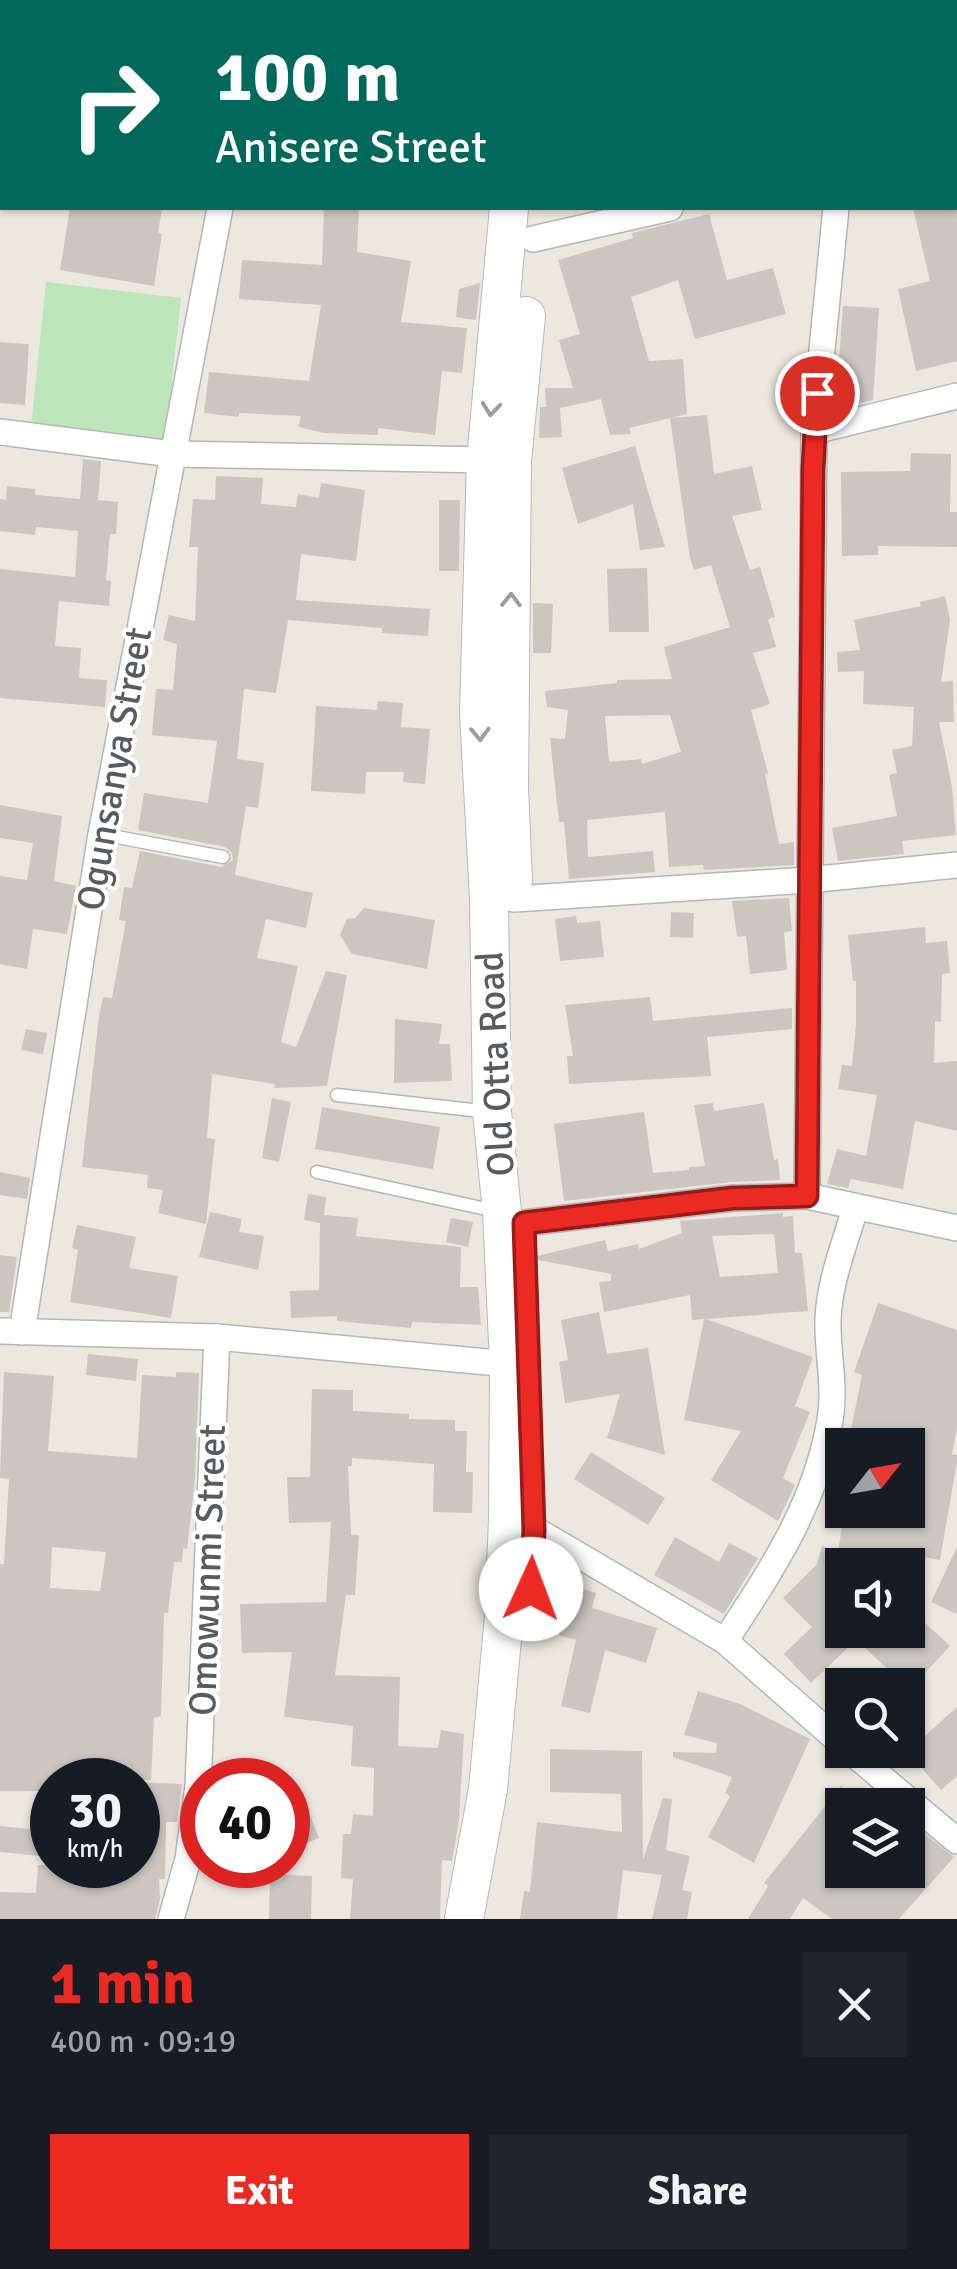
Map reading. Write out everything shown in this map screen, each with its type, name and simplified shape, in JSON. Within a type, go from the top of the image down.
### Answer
[{"type":"street","name":"Ogunsanya Street","points":[[11,1332],[220,210]]},
{"type":"street","name":"Old Otta Road","points":[[464,1919],[488,1790],[504,1617],[513,1218],[525,1191],[516,1103],[514,899],[479,714],[486,460],[509,210]]},
{"type":"street","points":[[534,224],[653,210]]},
{"type":"street","points":[[807,1196],[814,431],[836,210]]},
{"type":"street","name":"Old Otta Road","points":[[490,1919],[514,1794],[534,1530],[513,1218],[492,1112],[488,898],[512,461],[534,224]]},
{"type":"street","points":[[814,431],[957,396]]},
{"type":"street","points":[[0,432],[172,454],[486,460]]},
{"type":"street","points":[[514,899],[810,880],[957,865]]},
{"type":"street","points":[[513,1218],[733,1198],[807,1196],[957,1228]]},
{"type":"street","points":[[725,1641],[783,1552],[822,1456],[834,1388],[828,1321],[831,1293],[855,1208]]},
{"type":"street","points":[[11,1332],[216,1338],[509,1364]]},
{"type":"street","name":"Omowunmi Street","points":[[171,1919],[188,1859],[198,1786],[216,1338]]},
{"type":"street","points":[[534,1530],[725,1641],[825,1729]]},
{"type":"street","points":[[872,1768],[954,1834]]},
{"type":"lane","points":[[101,834],[223,857]]},
{"type":"lane","points":[[337,1095],[492,1112]]},
{"type":"lane","points":[[317,1172],[513,1218]]},
{"type":"green space","points":[[46,282],[181,298],[165,444],[31,428]]},
{"type":"building","points":[[70,210],[162,210],[154,286],[60,270]]},
{"type":"building","points":[[324,210],[359,210],[357,252],[411,261],[401,322],[467,328],[462,373],[442,371],[435,435],[378,428],[378,435],[324,433],[298,427],[301,416],[204,413],[209,372],[309,381],[321,305],[239,299],[242,260],[322,265]]},
{"type":"building","points":[[913,210],[957,210],[957,361],[916,371],[898,289],[930,281]]},
{"type":"building","points":[[709,214],[727,280],[773,268],[786,314],[695,339],[678,280],[631,297],[649,361],[683,359],[687,414],[629,428],[631,434],[610,435],[601,399],[560,408],[562,437],[539,438],[540,407],[546,407],[545,388],[573,388],[559,340],[580,334],[558,260],[633,238],[632,233]]},
{"type":"building","points":[[480,283],[476,320],[456,317],[459,289]]},
{"type":"building","points":[[843,306],[879,308],[873,400],[836,401]]},
{"type":"building","points":[[0,342],[29,344],[25,405],[0,403]]},
{"type":"building","points":[[707,415],[714,474],[752,466],[762,510],[732,516],[750,570],[760,567],[775,617],[768,619],[776,647],[753,653],[770,704],[751,710],[768,773],[765,774],[779,844],[794,842],[794,865],[704,870],[703,865],[669,867],[665,812],[587,820],[588,857],[653,851],[655,872],[569,879],[550,738],[565,739],[568,710],[547,707],[545,691],[617,680],[672,679],[664,647],[730,627],[711,565],[694,570],[690,558],[670,418]],"holes":[[[670,715],[681,752],[642,764],[641,759],[609,762],[605,716]]]},
{"type":"building","points":[[635,446],[665,547],[640,550],[633,504],[578,524],[562,468]]},
{"type":"building","points":[[911,453],[951,454],[950,512],[957,512],[957,547],[878,546],[878,555],[842,556],[841,472],[910,471]]},
{"type":"building","points":[[83,459],[101,461],[98,500],[118,502],[116,534],[110,534],[106,580],[111,581],[109,606],[59,601],[55,646],[81,648],[79,678],[107,680],[105,707],[0,698],[0,569],[75,577],[78,531],[36,527],[35,535],[0,531],[0,499],[6,500],[7,486],[35,489],[35,495],[80,499]]},
{"type":"building","points":[[216,476],[263,478],[261,504],[296,507],[298,494],[319,498],[321,483],[365,490],[356,561],[301,554],[296,600],[430,609],[428,636],[288,620],[276,693],[244,689],[237,759],[264,763],[258,808],[246,806],[235,875],[313,893],[306,928],[266,919],[257,958],[298,966],[281,1042],[296,1047],[326,971],[347,975],[327,1086],[274,1088],[275,1084],[212,1074],[207,1138],[215,1139],[206,1224],[158,1213],[163,1190],[147,1188],[148,1175],[82,1167],[99,1016],[103,997],[112,998],[126,921],[119,920],[124,887],[132,888],[140,851],[221,867],[233,860],[225,847],[138,830],[144,793],[208,803],[217,741],[152,735],[156,689],[173,690],[177,644],[163,640],[169,615],[195,621],[198,547],[189,547],[193,499],[215,500]]},
{"type":"building","points":[[439,500],[460,500],[459,571],[439,571]]},
{"type":"building","points":[[647,568],[649,632],[609,632],[607,569]]},
{"type":"building","points":[[945,596],[950,620],[941,682],[953,681],[954,722],[939,722],[952,787],[956,835],[902,841],[904,854],[838,861],[832,828],[897,816],[889,775],[897,773],[892,750],[912,746],[914,707],[863,704],[864,671],[838,672],[837,652],[860,650],[854,620],[921,606],[920,602]]},
{"type":"building","points":[[533,603],[553,604],[551,653],[533,653]]},
{"type":"building","points":[[378,701],[403,703],[401,727],[430,729],[425,784],[403,782],[404,772],[366,772],[365,794],[311,791],[316,706],[377,710]]},
{"type":"building","points":[[0,805],[62,816],[54,881],[76,886],[67,934],[33,929],[27,969],[0,964],[0,876],[27,880],[33,843],[0,838]]},
{"type":"building","points":[[789,898],[792,931],[784,932],[787,970],[750,974],[746,936],[737,937],[732,901]]},
{"type":"building","points":[[364,908],[435,920],[427,969],[352,954],[340,935],[347,919],[355,918]]},
{"type":"building","points":[[671,912],[694,913],[693,938],[670,937]]},
{"type":"building","points":[[576,916],[577,923],[600,921],[604,957],[560,961],[555,919]]},
{"type":"building","points":[[925,927],[926,943],[947,941],[950,973],[942,974],[941,1022],[935,1021],[934,1063],[957,1061],[957,1131],[915,1121],[903,1189],[851,1179],[848,1188],[827,1184],[837,1149],[866,1156],[877,1095],[838,1089],[842,1065],[852,1066],[856,1025],[856,981],[848,935]]},
{"type":"building","points":[[650,997],[653,1021],[792,1008],[792,1029],[707,1037],[711,1076],[569,1084],[567,1056],[573,1056],[565,1005]]},
{"type":"building","points":[[395,1019],[442,1024],[439,1044],[450,1044],[452,1081],[394,1083]]},
{"type":"building","points":[[26,1029],[47,1033],[43,1054],[21,1050]]},
{"type":"building","points":[[272,1098],[291,1102],[279,1162],[262,1158]]},
{"type":"building","points":[[713,1103],[714,1111],[764,1103],[780,1180],[564,1201],[554,1124],[644,1112],[653,1173],[689,1170],[705,1166],[694,1105]]},
{"type":"building","points":[[322,1107],[440,1127],[433,1169],[315,1149]]},
{"type":"building","points":[[0,1172],[30,1178],[27,1199],[0,1195]]},
{"type":"building","points":[[308,1194],[326,1197],[324,1215],[358,1218],[356,1236],[461,1247],[460,1287],[478,1287],[481,1325],[412,1322],[411,1328],[337,1321],[337,1316],[291,1318],[290,1291],[319,1290],[320,1223],[304,1220]]},
{"type":"building","points":[[210,1212],[242,1219],[239,1232],[264,1236],[258,1270],[199,1257]]},
{"type":"building","points":[[783,1213],[783,1217],[793,1216],[795,1253],[802,1253],[808,1311],[706,1319],[813,1357],[795,1406],[810,1412],[783,1478],[795,1485],[778,1521],[711,1480],[741,1431],[684,1420],[704,1319],[692,1320],[690,1295],[604,1312],[599,1282],[611,1281],[611,1274],[528,1258],[605,1240],[608,1251],[638,1244],[639,1249],[682,1233],[680,1221]],"holes":[[[774,1234],[778,1273],[720,1277],[712,1236]]]},
{"type":"building","points":[[451,1218],[473,1222],[468,1247],[446,1242]]},
{"type":"building","points":[[77,1225],[136,1237],[129,1268],[178,1276],[171,1318],[70,1302],[78,1250],[72,1248]]},
{"type":"building","points":[[0,1255],[17,1257],[9,1312],[0,1312]]},
{"type":"building","points":[[878,1303],[957,1330],[957,1428],[952,1454],[957,1455],[957,1462],[940,1560],[925,1557],[925,1548],[839,1548],[842,1528],[925,1528],[925,1428],[851,1428],[862,1375],[854,1372]]},
{"type":"building","points":[[599,1312],[607,1354],[648,1348],[665,1455],[607,1438],[620,1394],[565,1403],[559,1362],[568,1360],[561,1320]]},
{"type":"building","points":[[88,1354],[138,1359],[136,1381],[86,1375]]},
{"type":"building","points":[[4,1372],[54,1376],[48,1451],[137,1458],[142,1375],[176,1377],[176,1372],[199,1373],[195,1479],[187,1549],[183,1548],[182,1562],[174,1562],[168,1613],[164,1613],[161,1716],[154,1718],[152,1758],[30,1758],[30,1791],[0,1791],[0,1564],[4,1564],[9,1479],[0,1478]],"holes":[[[52,1547],[106,1552],[100,1591],[50,1588]]]},
{"type":"building","points":[[312,1389],[353,1390],[353,1411],[409,1414],[409,1419],[455,1420],[455,1431],[467,1431],[466,1472],[473,1472],[472,1513],[433,1512],[434,1464],[352,1458],[352,1466],[348,1466],[351,1535],[359,1535],[355,1595],[346,1595],[335,1675],[400,1677],[398,1746],[438,1748],[441,1730],[464,1734],[459,1820],[452,1861],[442,1860],[440,1919],[350,1919],[353,1879],[341,1878],[343,1834],[351,1834],[353,1814],[373,1816],[374,1768],[351,1766],[353,1726],[284,1717],[292,1652],[242,1653],[240,1604],[326,1602],[331,1522],[289,1523],[287,1477],[310,1477]]},
{"type":"building","points":[[591,1452],[665,1498],[648,1525],[574,1479]]},
{"type":"building","points":[[675,1537],[719,1562],[729,1543],[758,1558],[724,1614],[654,1575]]},
{"type":"building","points":[[822,1546],[828,1548],[825,1548],[825,1648],[848,1648],[811,1683],[784,1654],[812,1627],[783,1598],[817,1564]]},
{"type":"building","points":[[957,1547],[957,1614],[931,1602]]},
{"type":"building","points":[[574,1586],[596,1593],[592,1608],[657,1628],[646,1663],[605,1650],[590,1713],[561,1706],[576,1640],[559,1635]]},
{"type":"building","points":[[925,1623],[950,1646],[925,1673],[925,1668],[887,1668],[865,1648],[925,1648]]},
{"type":"building","points":[[698,1691],[740,1704],[810,1739],[754,1863],[708,1837],[730,1796],[725,1793],[732,1777],[673,1757],[673,1752],[716,1753],[717,1743],[684,1735]]},
{"type":"building","points":[[957,1707],[957,1776],[941,1790],[921,1768],[925,1768],[925,1736]]},
{"type":"building","points":[[550,1749],[642,1751],[643,1860],[663,1798],[672,1799],[666,1850],[690,1856],[682,1890],[692,1892],[687,1919],[652,1919],[662,1875],[623,1870],[617,1919],[520,1919],[524,1891],[530,1892],[537,1822],[622,1832],[621,1794],[550,1792]]},
{"type":"building","points":[[160,1783],[180,1784],[177,1822],[166,1822],[165,1879],[160,1879]]},
{"type":"building","points":[[825,1806],[825,1888],[925,1888],[925,1834],[954,1857],[899,1919],[832,1919],[803,1898],[790,1919],[748,1919],[768,1886],[764,1883]]},
{"type":"building","points":[[310,1815],[319,1838],[310,1841]]},
{"type":"building","points":[[0,1826],[30,1829],[30,1855],[0,1852]]},
{"type":"building","points":[[312,1876],[311,1919],[269,1919],[270,1888],[310,1888]]},
{"type":"building","points":[[36,1888],[159,1888],[160,1899],[155,1919],[0,1919],[0,1892],[36,1893]]},
{"type":"route","points":[[531,1589],[534,1530],[524,1223],[733,1198],[807,1196],[813,469],[817,393]]}]
